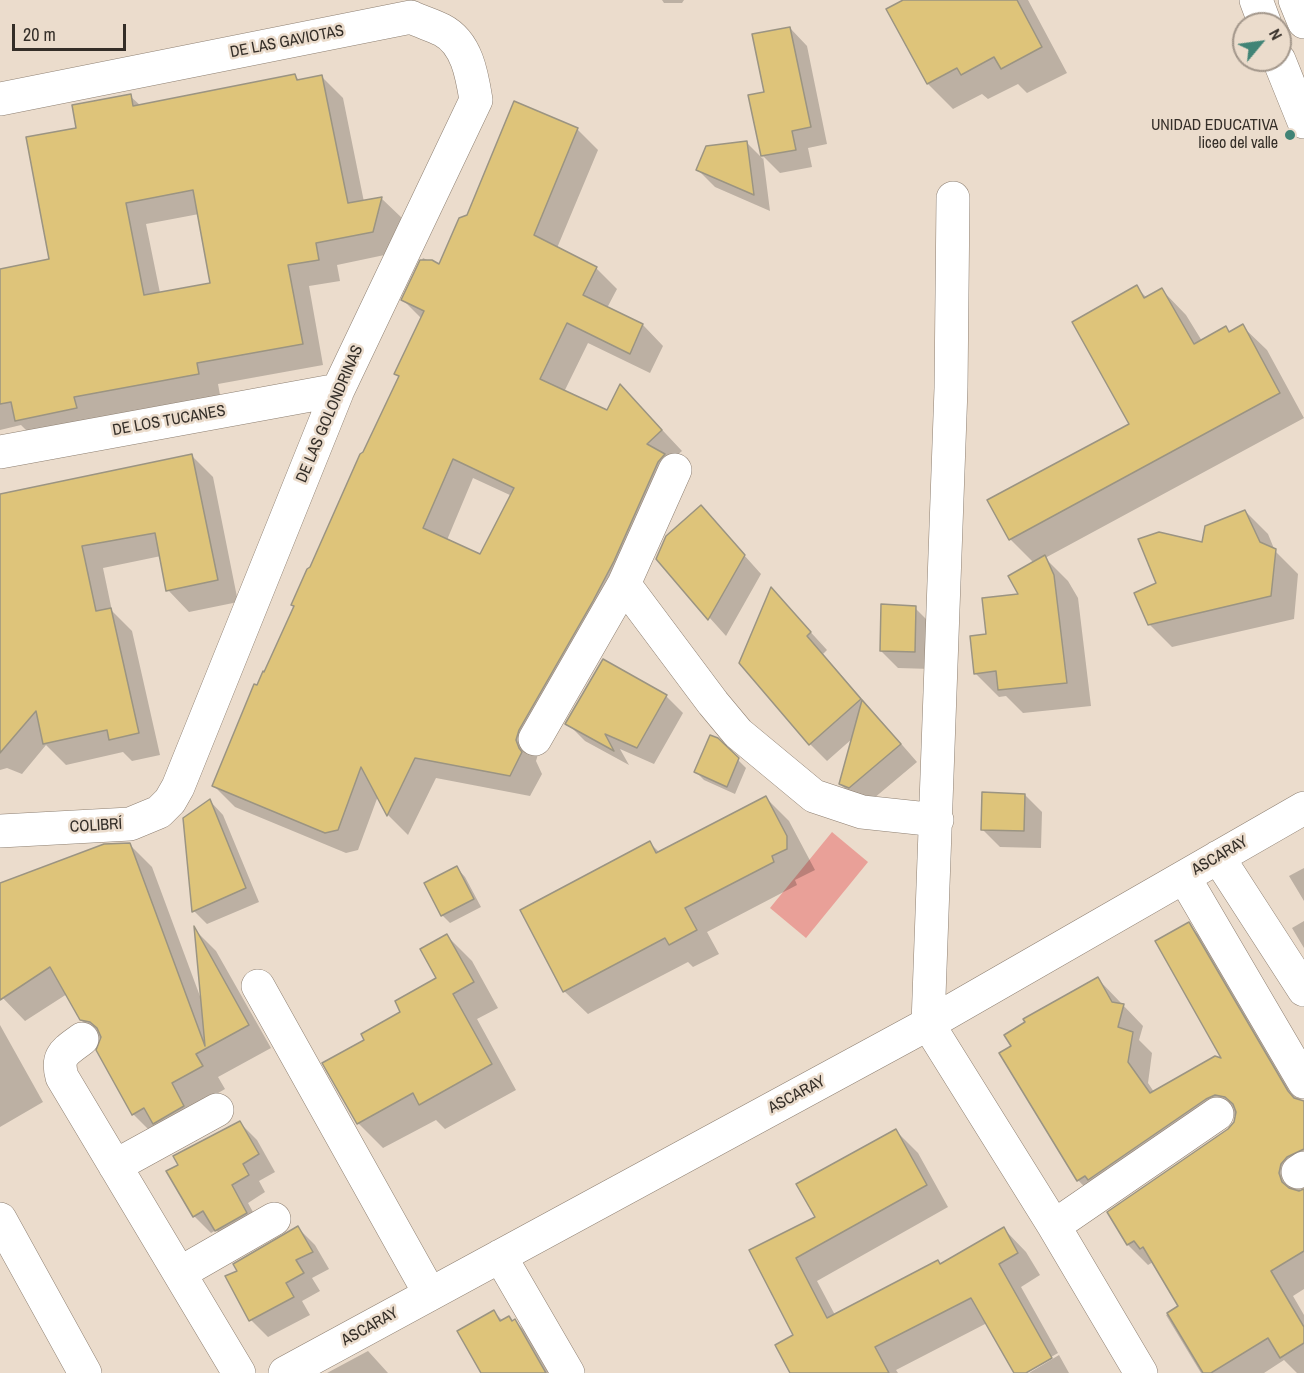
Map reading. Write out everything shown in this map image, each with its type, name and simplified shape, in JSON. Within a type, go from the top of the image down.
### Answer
[{"type":"street","points":[[1295,0],[1304,22]]},
{"type":"street","name":"DE LAS GAVIOTAS","points":[[0,99],[411,18],[444,31],[459,46]]},
{"type":"street","name":"DE LAS GOLONDRINAS","points":[[178,787],[338,390],[476,100],[471,69],[459,46]]},
{"type":"street","points":[[1284,72],[1304,122]]},
{"type":"street","points":[[953,198],[951,388],[928,1024],[1054,1226],[1142,1373]]},
{"type":"street","name":"DE LOS TUCANES","points":[[0,452],[338,390]]},
{"type":"street","points":[[535,739],[624,584],[675,470]]},
{"type":"street","points":[[624,584],[712,703],[738,733],[814,796],[862,812],[937,820]]},
{"type":"street","name":"COLIBRÍ","points":[[0,831],[129,824],[159,812],[170,801],[178,787]]},
{"type":"street","name":"ASCARAY","points":[[285,1373],[928,1024],[1304,808]]},
{"type":"street","points":[[1218,857],[1304,990]]},
{"type":"street","points":[[1184,877],[1304,1082]]},
{"type":"street","points":[[258,986],[430,1294]]},
{"type":"street","points":[[82,1039],[63,1053],[59,1064],[63,1077],[239,1373]]},
{"type":"street","points":[[115,1166],[217,1110]]},
{"type":"street","points":[[1054,1226],[1217,1114]]},
{"type":"street","points":[[0,1219],[85,1373]]},
{"type":"street","points":[[180,1273],[273,1219]]},
{"type":"street","points":[[500,1256],[568,1373]]},
{"type":"shaded area","points":[[832,832],[868,862],[806,938],[770,908]]},
{"type":"building","points":[[903,0],[1017,0],[1042,47],[1001,69],[994,57],[961,75],[957,68],[927,84],[886,9]]},
{"type":"building","points":[[790,27],[811,127],[792,131],[796,150],[761,156],[748,95],[764,92],[752,34]]},
{"type":"building","points":[[295,74],[297,80],[322,75],[348,203],[382,197],[373,232],[316,243],[319,260],[288,265],[303,344],[197,363],[199,374],[74,397],[77,408],[15,421],[11,402],[0,404],[0,269],[49,259],[26,137],[76,128],[72,105],[131,94],[133,106]],"holes":[[[193,190],[210,283],[144,295],[126,203]]]},
{"type":"building","points":[[514,101],[578,128],[534,235],[597,267],[583,295],[643,324],[630,354],[567,323],[540,379],[607,410],[620,384],[662,430],[647,444],[665,454],[658,462],[614,561],[593,601],[519,730],[516,740],[522,752],[510,776],[415,758],[387,816],[361,767],[338,830],[325,833],[212,786],[254,684],[257,685],[264,672],[294,606],[291,605],[307,569],[310,567],[360,454],[399,376],[394,374],[424,311],[401,300],[420,260],[432,260],[439,264],[459,218],[467,215]],"holes":[[[453,459],[514,488],[480,554],[423,528]]]},
{"type":"building","points":[[747,141],[754,195],[696,170],[706,146]]},
{"type":"building","points":[[1137,285],[1144,298],[1162,288],[1194,344],[1226,326],[1229,332],[1243,324],[1280,393],[1009,540],[987,500],[1129,424],[1072,322]]},
{"type":"building","points":[[192,454],[218,580],[166,591],[155,533],[82,546],[96,611],[111,608],[139,733],[109,740],[107,730],[43,744],[36,711],[0,753],[0,494]]},
{"type":"building","points":[[701,505],[745,555],[708,620],[656,559],[666,536]]},
{"type":"building","points":[[1245,510],[1260,542],[1276,549],[1271,596],[1148,625],[1134,593],[1156,583],[1138,539],[1159,532],[1202,542],[1205,526]]},
{"type":"building","points":[[1045,555],[1054,575],[1067,683],[998,690],[996,671],[974,674],[970,636],[986,634],[982,598],[1018,594],[1008,576]]},
{"type":"building","points":[[771,587],[811,632],[807,636],[861,699],[809,745],[739,663]]},
{"type":"building","points":[[881,604],[916,606],[915,652],[880,651]]},
{"type":"building","points":[[603,659],[667,695],[637,748],[605,734],[614,751],[565,724]]},
{"type":"building","points":[[862,700],[901,744],[849,788],[839,784]]},
{"type":"building","points":[[710,735],[718,738],[739,758],[727,787],[694,772]]},
{"type":"building","points":[[982,792],[1025,794],[1024,831],[981,830]]},
{"type":"building","points":[[766,796],[787,836],[787,849],[772,856],[774,862],[685,908],[697,930],[669,945],[665,938],[563,992],[520,910],[650,841],[656,853]]},
{"type":"building","points":[[210,799],[246,888],[192,912],[183,818]]},
{"type":"building","points":[[130,843],[205,1046],[194,926],[249,1025],[196,1054],[203,1066],[172,1083],[184,1106],[153,1124],[144,1108],[132,1115],[96,1050],[101,1037],[97,1028],[90,1022],[80,1020],[50,967],[0,1000],[0,883],[104,844]]},
{"type":"building","points":[[457,866],[474,899],[441,916],[424,883]]},
{"type":"building","points":[[1189,922],[1288,1091],[1294,1098],[1304,1101],[1304,1149],[1287,1157],[1281,1164],[1279,1173],[1282,1182],[1289,1188],[1299,1191],[1304,1189],[1304,1251],[1271,1271],[1304,1327],[1304,1343],[1280,1358],[1268,1338],[1211,1373],[1203,1373],[1167,1313],[1178,1306],[1143,1247],[1140,1249],[1134,1241],[1127,1245],[1107,1212],[1228,1129],[1234,1122],[1236,1112],[1233,1104],[1225,1097],[1215,1095],[1206,1099],[1088,1180],[1085,1176],[1077,1181],[999,1053],[1011,1046],[1004,1035],[1025,1022],[1023,1019],[1098,977],[1112,1002],[1124,1004],[1118,1027],[1133,1032],[1128,1062],[1150,1093],[1215,1056],[1221,1058],[1155,941]]},
{"type":"building","points":[[447,934],[474,982],[453,994],[492,1064],[419,1105],[413,1093],[357,1124],[322,1063],[364,1040],[361,1034],[400,1012],[395,1001],[436,978],[420,949]]},
{"type":"building","points":[[240,1121],[259,1154],[243,1164],[249,1175],[232,1185],[247,1213],[215,1231],[203,1211],[193,1217],[166,1171],[178,1165],[173,1156]]},
{"type":"building","points":[[896,1129],[927,1185],[796,1258],[827,1318],[938,1260],[940,1264],[1004,1227],[1018,1253],[999,1264],[1052,1358],[1026,1373],[1014,1373],[971,1298],[875,1347],[889,1373],[790,1373],[775,1345],[793,1335],[749,1250],[815,1217],[796,1184]]},
{"type":"building","points":[[298,1226],[313,1252],[296,1260],[304,1273],[286,1283],[294,1297],[249,1321],[225,1276],[237,1271],[233,1264]]},
{"type":"building","points":[[494,1310],[500,1321],[509,1316],[512,1321],[515,1319],[546,1373],[481,1373],[457,1331]]},
{"type":"place","name":"UNIDAD EDUCATIVA liceo del valle","points":[[1290,135]]}]
